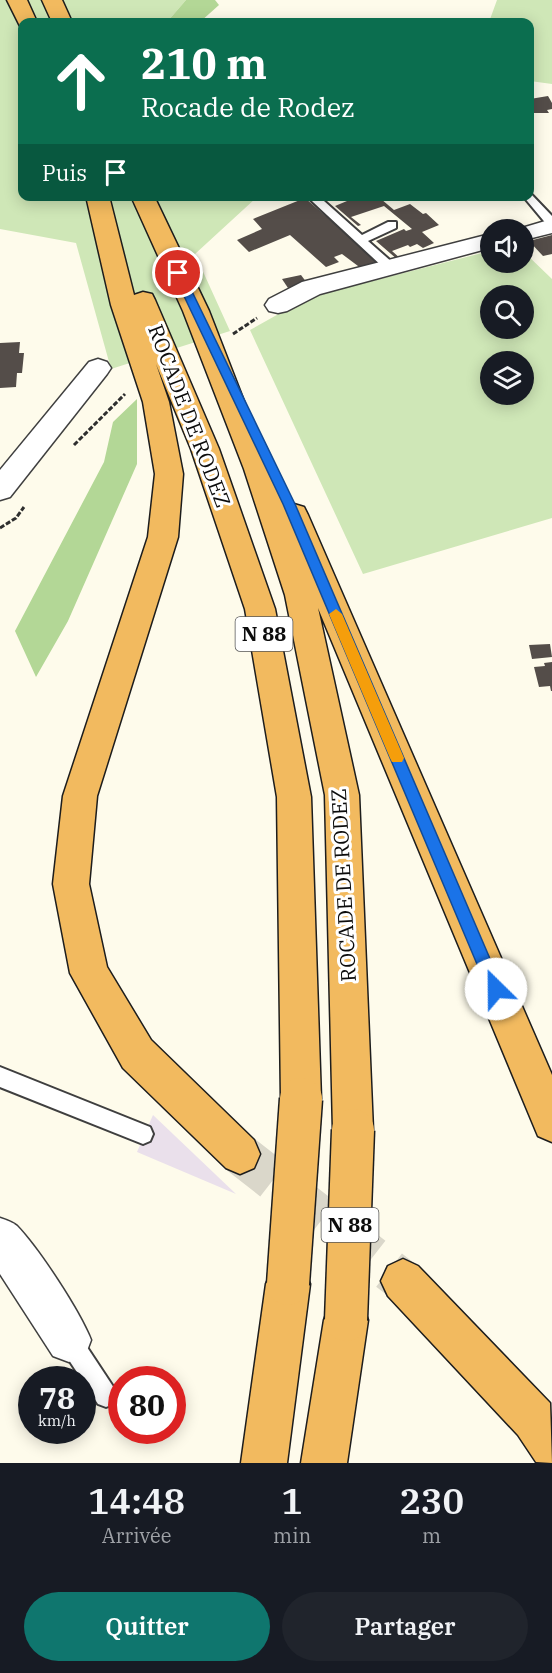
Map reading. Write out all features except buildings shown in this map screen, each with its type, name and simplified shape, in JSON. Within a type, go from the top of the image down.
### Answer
[{"type":"highway","points":[[17,0],[25,18]]},
{"type":"highway","points":[[52,0],[60,18]]},
{"type":"highway","points":[[99,201],[124,305],[156,402],[169,474],[163,537],[80,796],[71,884],[89,973],[137,1054],[240,1154]]},
{"type":"highway","name":"ROCADE DE RODEZ","points":[[100,201],[205,449],[260,609],[294,797],[301,1099],[288,1284],[264,1463]]},
{"type":"highway","name":"ROCADE DE RODEZ","points":[[144,201],[196,311],[258,469],[300,595],[342,795],[353,1130],[346,1320],[324,1463]]},
{"type":"highway","points":[[196,311],[289,504],[552,1122]]},
{"type":"highway","points":[[403,1281],[534,1419],[552,1446]]},
{"type":"street","points":[[534,230],[552,225]]},
{"type":"street","points":[[278,305],[311,288],[480,243]]},
{"type":"street","points":[[0,490],[98,368]]},
{"type":"street","points":[[0,1239],[21,1266],[69,1340]]},
{"type":"lane","points":[[318,201],[389,266]]},
{"type":"lane","points":[[532,201],[552,225]]},
{"type":"lane","points":[[362,239],[392,225]]},
{"type":"lane","points":[[0,1077],[143,1134]]},
{"type":"lane","points":[[69,1340],[106,1396]]},
{"type":"path","points":[[71,448],[125,394]]},
{"type":"path","points":[[0,528],[16,518],[30,500]]},
{"type":"shaded area","points":[[153,1115],[236,1194],[137,1152]]},
{"type":"green space","points":[[0,0],[186,0],[170,18],[18,18],[18,201],[253,201],[195,254],[230,331],[111,369],[76,243],[0,229]]},
{"type":"green space","points":[[186,0],[215,0],[219,5],[204,18],[170,18]]},
{"type":"green space","points":[[497,0],[552,0],[552,84],[534,82],[534,18],[490,18]]},
{"type":"green space","points":[[480,254],[480,273],[534,273],[534,262],[552,279],[552,518],[363,574],[250,330],[300,302],[333,291]]},
{"type":"green space","points":[[137,399],[137,464],[68,621],[36,677],[15,631],[104,462],[113,422]]},
{"type":"tunnel","points":[[240,1154],[403,1281]]},
{"type":"slow traffic","points":[[336,614],[397,758]]},
{"type":"route","points":[[178,273],[289,504],[496,989]]}]
